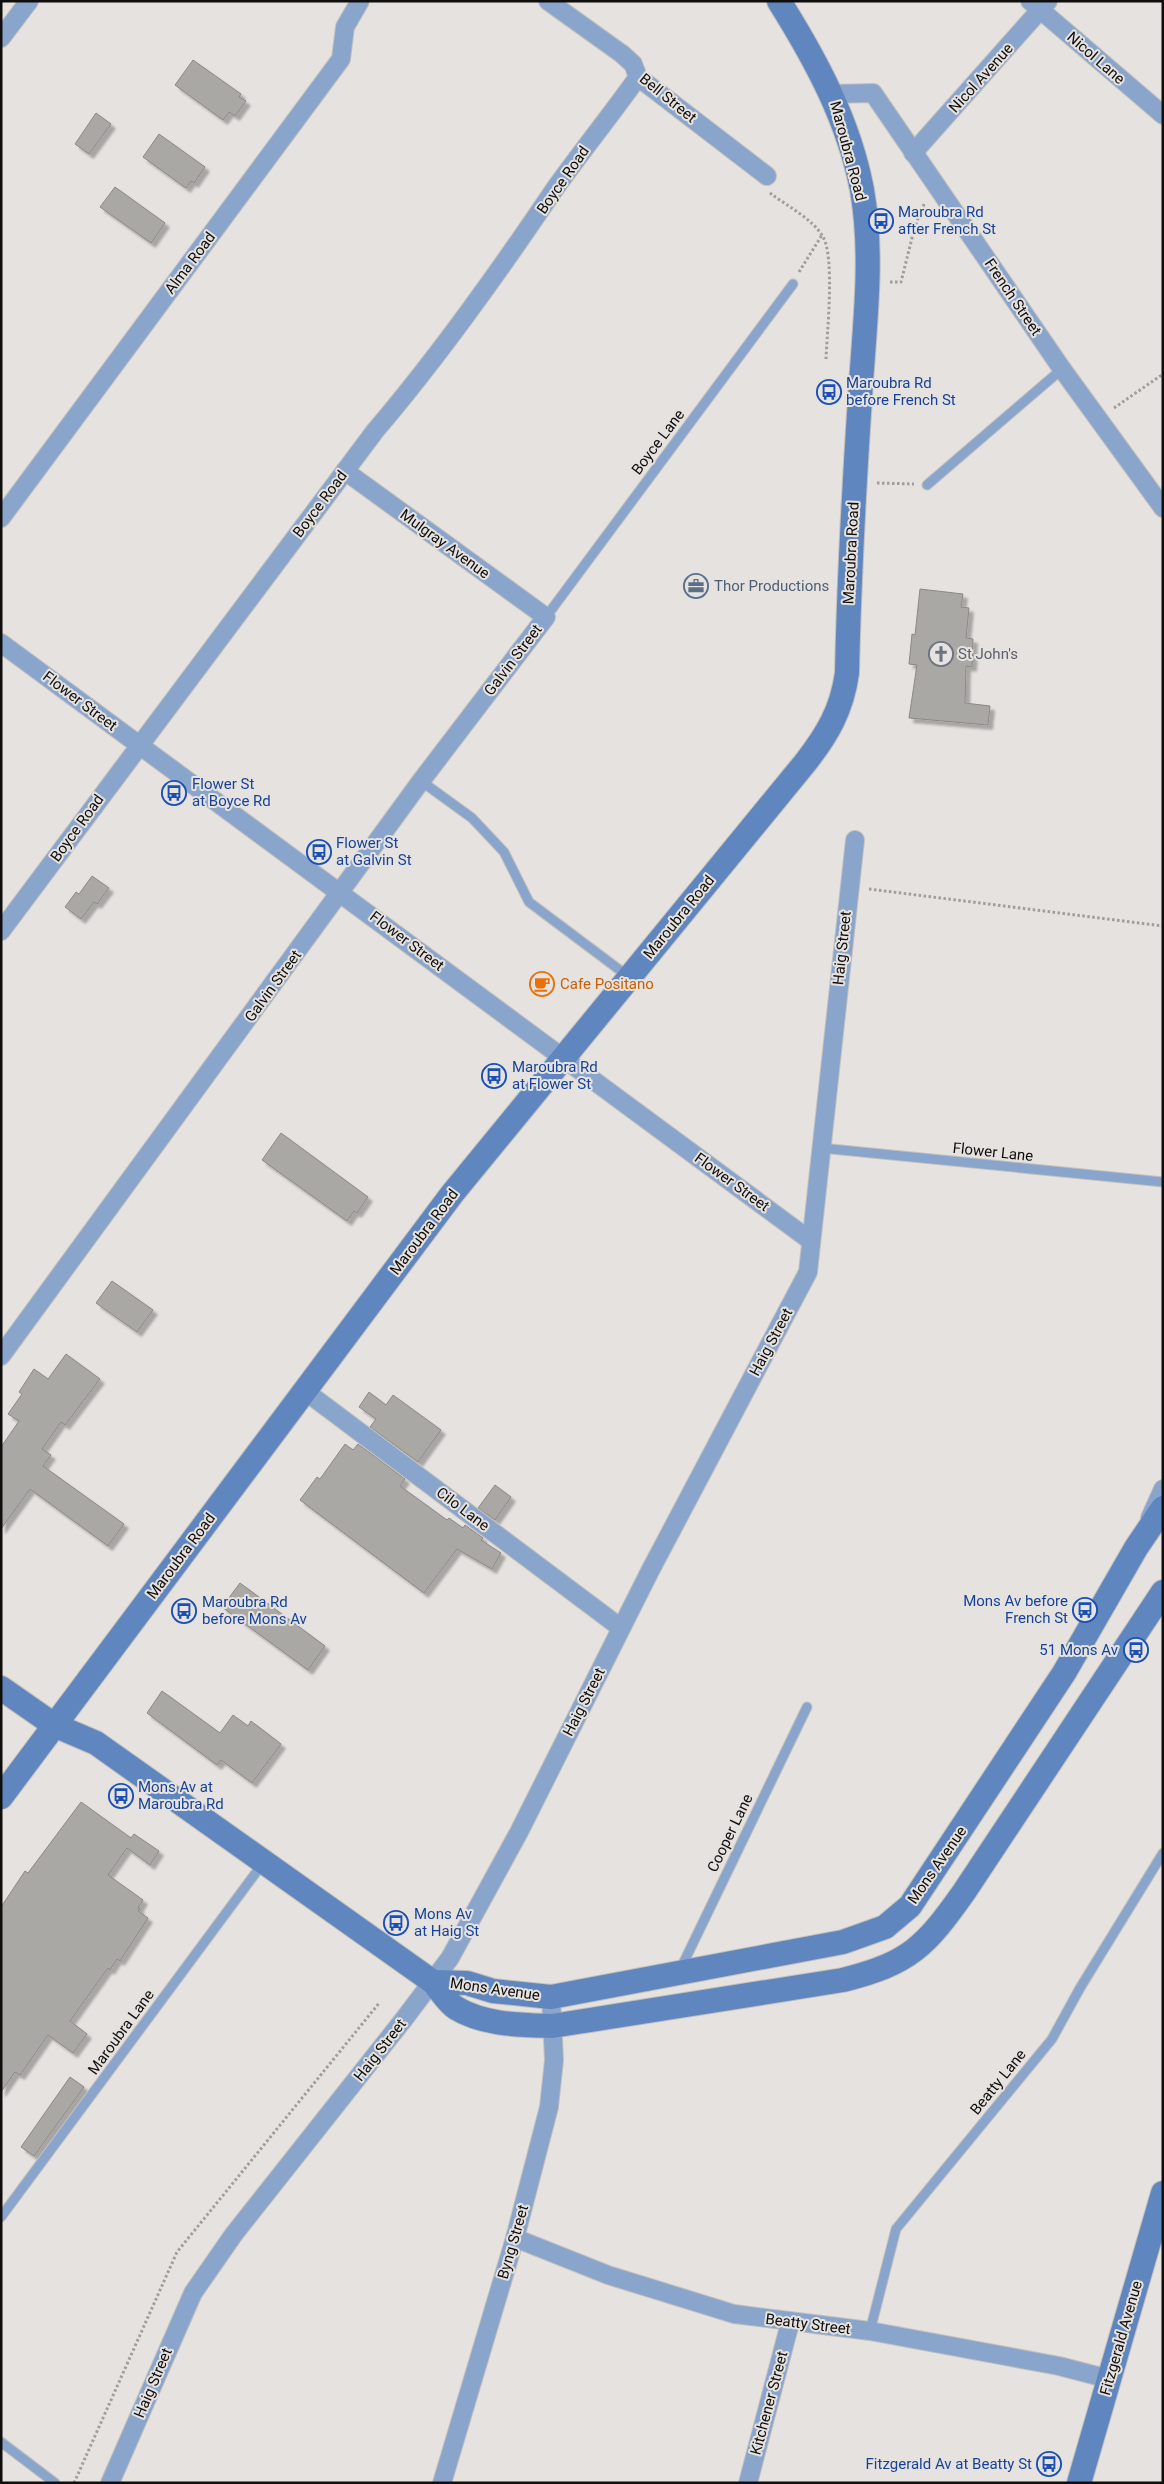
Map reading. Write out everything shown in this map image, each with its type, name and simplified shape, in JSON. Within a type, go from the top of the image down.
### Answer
[{"type":"street","points":[[1,38],[29,1]]},
{"type":"street","name":"Alma Road","points":[[1,518],[341,59],[345,27],[360,1]]},
{"type":"street","name":"Bell Street","points":[[548,1],[622,54],[633,64],[638,77],[767,176]]},
{"type":"street","name":"Maroubra Road","points":[[1,1797],[452,1194],[821,742],[835,720],[844,695],[866,294],[867,244],[862,191],[832,94],[779,1]]},
{"type":"street","name":"Nicol Lane","points":[[1040,4],[1163,115]]},
{"type":"street","name":"Nicol Avenue","points":[[913,153],[1040,4]]},
{"type":"street","name":"Boyce Road","points":[[1,930],[345,471],[407,394],[519,244],[555,189],[638,77]]},
{"type":"street","name":"French Street","points":[[832,94],[873,93],[1062,369],[1163,508]]},
{"type":"street","name":"Mulgray Avenue","points":[[345,471],[546,616]]},
{"type":"street","name":"Galvin Street","points":[[1,1356],[421,781],[546,616]]},
{"type":"street","name":"Flower Street","points":[[1,642],[811,1241]]},
{"type":"street","name":"Haig Street","points":[[110,2483],[193,2293],[234,2234],[450,1958],[515,1840],[621,1628],[808,1272],[854,840]]},
{"type":"street","name":"Cilo Lane","points":[[305,1391],[621,1628]]},
{"type":"street","points":[[1136,1548],[1163,1489]]},
{"type":"street","name":"Mons Avenue","points":[[433,1982],[467,1983],[493,1991],[551,1997],[843,1942],[885,1927],[910,1906],[1064,1673],[1136,1548],[1163,1508]]},
{"type":"street","name":"Mons Avenue","points":[[1,1688],[54,1725],[96,1743],[433,1982],[455,2008],[484,2019],[514,2025],[552,2026],[843,1980],[875,1972],[907,1957],[937,1929],[964,1892],[1163,1592]]},
{"type":"street","name":"Byng Street","points":[[442,2483],[515,2238],[550,2107],[554,2060],[551,1997]]},
{"type":"street","name":"Fitzgerald Avenue","points":[[1079,2483],[1163,2193]]},
{"type":"street","name":"Beatty Street","points":[[515,2238],[608,2275],[734,2314],[790,2323],[870,2331],[1059,2366],[1109,2379]]},
{"type":"street","name":"Kitchener Street","points":[[748,2483],[790,2323]]},
{"type":"lane","name":"Boyce Lane","points":[[546,616],[793,284]]},
{"type":"lane","points":[[927,485],[1062,369]]},
{"type":"lane","points":[[421,781],[472,818],[504,852],[529,902],[630,977]]},
{"type":"lane","name":"Flower Lane","points":[[821,1148],[1163,1182]]},
{"type":"lane","name":"Cooper Lane","points":[[679,1973],[807,1707]]},
{"type":"lane","name":"Beatty Lane","points":[[870,2331],[896,2229],[1052,2039],[1080,1988],[1163,1854]]},
{"type":"lane","name":"Maroubra Lane","points":[[1,2217],[264,1863]]},
{"type":"lane","points":[[1,2442],[55,2483]]},
{"type":"path","points":[[767,176],[766,190],[822,235],[827,247],[829,259],[826,359]]},
{"type":"path","points":[[890,282],[901,282],[915,226],[922,211]]},
{"type":"path","points":[[793,284],[822,235]]},
{"type":"path","points":[[1098,420],[1163,374]]},
{"type":"path","points":[[877,483],[927,485]]},
{"type":"path","points":[[848,887],[1163,926]]},
{"type":"building","points":[[193,60],[241,94],[239,97],[246,101],[235,116],[229,112],[223,120],[175,85]]},
{"type":"building","points":[[96,113],[111,124],[89,154],[75,144]]},
{"type":"building","points":[[159,134],[205,167],[194,183],[191,181],[186,188],[143,157]]},
{"type":"building","points":[[115,187],[165,223],[151,243],[100,207]]},
{"type":"building","points":[[920,589],[963,594],[961,607],[969,608],[966,638],[973,639],[972,667],[966,666],[965,703],[990,706],[988,725],[909,718],[917,665],[909,664],[912,634],[915,635]]},
{"type":"building","points":[[92,876],[109,888],[97,904],[94,902],[81,919],[65,907],[76,892],[79,894]]},
{"type":"building","points":[[281,1133],[368,1197],[357,1213],[354,1211],[347,1221],[262,1160]]},
{"type":"building","points":[[112,1281],[153,1310],[137,1332],[96,1303]]},
{"type":"building","points":[[66,1354],[100,1379],[65,1425],[61,1422],[42,1449],[51,1455],[43,1466],[124,1524],[108,1546],[30,1489],[1,1529],[1,1447],[19,1421],[8,1414],[22,1394],[19,1392],[34,1369],[48,1379]]},
{"type":"building","points":[[369,1392],[386,1405],[393,1395],[441,1430],[418,1462],[370,1427],[376,1419],[359,1407]]},
{"type":"building","points":[[345,1444],[353,1450],[358,1444],[405,1479],[400,1486],[447,1520],[449,1518],[463,1528],[465,1525],[483,1538],[481,1540],[501,1553],[492,1569],[457,1549],[424,1593],[300,1500],[317,1477],[320,1479]]},
{"type":"building","points":[[495,1485],[511,1497],[495,1520],[478,1508]]},
{"type":"building","points":[[240,1583],[325,1646],[308,1670],[222,1607]]},
{"type":"building","points":[[162,1691],[220,1733],[233,1715],[248,1726],[251,1721],[281,1744],[252,1783],[221,1760],[217,1765],[147,1713]]},
{"type":"building","points":[[81,1802],[131,1838],[134,1834],[159,1851],[150,1865],[127,1848],[108,1875],[143,1900],[138,1911],[148,1918],[120,1961],[117,1959],[110,1970],[108,1968],[70,2021],[87,2034],[73,2053],[48,2035],[20,2075],[15,2072],[1,2092],[1,1907],[25,1871],[28,1873]]},
{"type":"building","points":[[70,2077],[84,2087],[34,2156],[21,2147]]},
{"type":"place","name":"Maroubra Rd after French St","points":[[881,221]]},
{"type":"place","name":"Maroubra Rd before French St","points":[[829,392]]},
{"type":"place","name":"Thor Productions","points":[[696,586]]},
{"type":"place","name":"St John's","points":[[941,654]]},
{"type":"place","name":"Flower St at Boyce Rd","points":[[174,793]]},
{"type":"place","name":"Flower St at Galvin St","points":[[319,852]]},
{"type":"place","name":"Cafe Positano","points":[[542,984]]},
{"type":"place","name":"Maroubra Rd at Flower St","points":[[494,1076]]},
{"type":"place","name":"Mons Av before French St","points":[[1085,1610]]},
{"type":"place","name":"Maroubra Rd before Mons Av","points":[[184,1611]]},
{"type":"place","name":"51 Mons Av","points":[[1136,1650]]},
{"type":"place","name":"Mons Av at Maroubra Rd","points":[[121,1796]]},
{"type":"place","name":"Mons Av at Haig St","points":[[396,1923]]},
{"type":"place","name":"Fitzgerald Av at Beatty St","points":[[1049,2464]]}]
